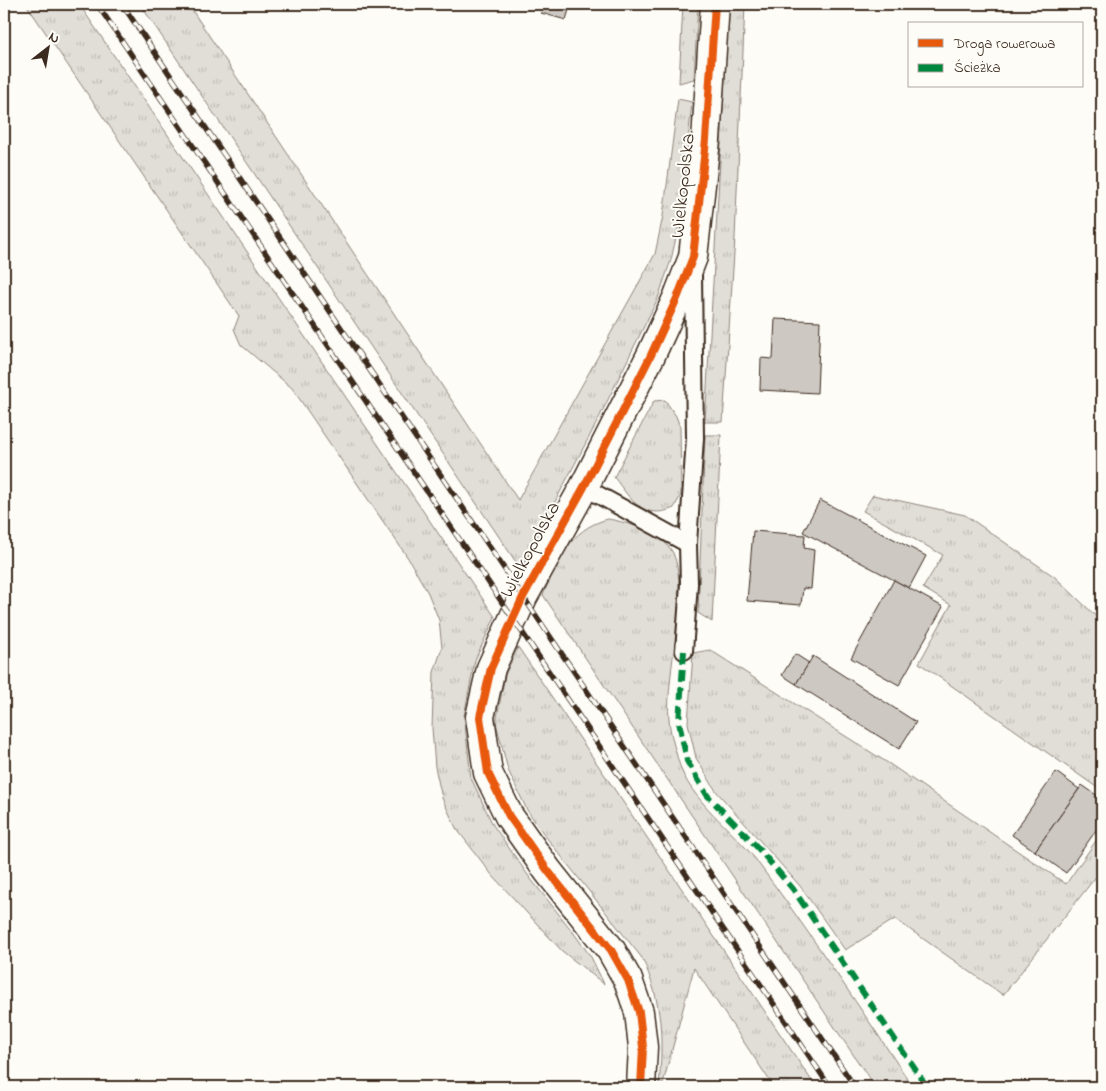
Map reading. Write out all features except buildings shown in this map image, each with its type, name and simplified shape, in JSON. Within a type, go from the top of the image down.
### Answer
[{"type":"street","name":"Wielkopolska","points":[[641,1087],[642,1047],[639,1012],[628,980],[611,950],[548,871],[510,816],[488,774],[480,717],[491,668],[523,597],[584,487],[651,355],[678,296],[693,257],[706,140],[715,4]]},
{"type":"lane","points":[[684,651],[689,584],[688,544],[695,438],[693,257]]},
{"type":"lane","points":[[584,487],[688,544]]},
{"type":"green space","points":[[26,4],[79,4],[495,617],[475,660],[464,716],[471,778],[493,825],[530,878],[591,957],[604,984],[562,951],[492,875],[456,828],[442,798],[435,767],[432,728],[434,672],[442,648],[439,620],[428,593],[408,558],[292,388],[241,345],[234,329],[239,316]]},
{"type":"green space","points":[[140,4],[188,4],[518,500],[655,254],[663,216],[678,99],[692,102],[680,220],[671,260],[658,298],[597,422],[520,568]]},
{"type":"green space","points":[[683,4],[698,4],[694,79],[679,83]]},
{"type":"green space","points":[[729,4],[745,4],[735,238],[723,422],[705,422]]},
{"type":"green space","points":[[665,400],[676,416],[680,427],[681,495],[674,508],[654,512],[646,510],[632,500],[614,477],[654,401]]},
{"type":"green space","points":[[705,435],[721,435],[712,622],[698,613]]},
{"type":"green space","points":[[873,495],[965,515],[1055,577],[1102,622],[1102,791],[919,663],[951,605],[923,588],[943,555],[863,511]]},
{"type":"green space","points":[[608,519],[634,526],[653,534],[668,546],[673,553],[678,569],[678,610],[670,680],[669,719],[674,747],[684,776],[702,802],[756,860],[816,944],[913,1087],[875,1087],[543,595],[554,570],[574,538],[584,530]]},
{"type":"green space","points":[[518,647],[816,1087],[774,1087],[694,968],[662,1087],[659,1087],[660,1021],[654,990],[642,958],[546,837],[527,810],[508,770],[496,723],[505,675]]},
{"type":"green space","points":[[710,650],[891,765],[1066,884],[1102,832],[1102,869],[1003,995],[895,919],[845,950],[800,886],[716,791],[696,758],[688,723],[693,653]]},
{"type":"railway","points":[[97,4],[830,1087]]},
{"type":"railway","points":[[122,4],[855,1087]]},
{"type":"marked path","points":[[684,651],[679,722],[687,761],[707,795],[758,848],[793,889],[927,1087]]},
{"type":"cycle path","points":[[641,1087],[643,1047],[639,1012],[628,980],[611,950],[548,871],[509,816],[488,773],[480,717],[491,668],[523,597],[584,487],[651,355],[678,296],[693,257],[706,140],[715,4]]}]
